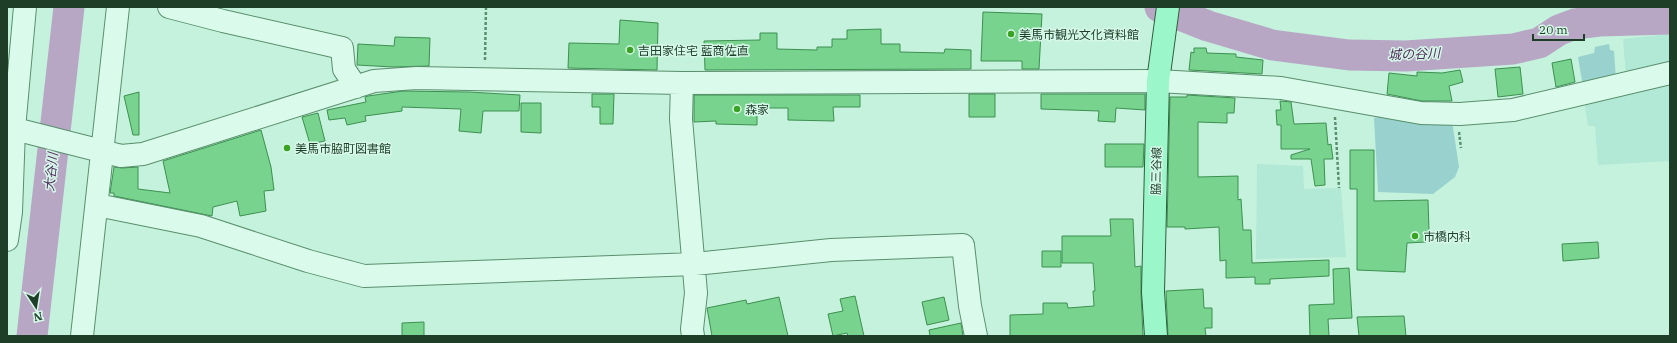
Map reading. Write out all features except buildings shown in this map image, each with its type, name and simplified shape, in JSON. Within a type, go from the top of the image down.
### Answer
[{"type":"main road","name":"脇三谷線","points":[[1156,336],[1153,292],[1158,81],[1167,14]]},
{"type":"street","points":[[7,240],[25,7]]},
{"type":"street","points":[[82,336],[97,205],[99,151],[118,7]]},
{"type":"street","points":[[169,7],[342,48],[344,69],[356,87]]},
{"type":"street","points":[[15,129],[120,156],[143,154],[374,81],[416,78],[484,78],[682,83],[1158,81],[1281,88],[1421,113],[1460,114],[1513,110],[1670,73]]},
{"type":"street","points":[[682,83],[681,119],[695,264],[696,294],[692,329],[693,336]]},
{"type":"street","points":[[97,205],[201,226],[308,261],[364,276],[695,264],[831,250],[963,245],[970,306],[976,336]]},
{"type":"path","points":[[484,78],[486,7]]},
{"type":"path","points":[[1334,98],[1339,188]]},
{"type":"shaded area","points":[[1634,7],[1670,7],[1670,15],[1636,15]]},
{"type":"shaded area","points":[[1670,34],[1670,68],[1626,77],[1623,39]]},
{"type":"shaded area","points":[[1609,44],[1610,50],[1614,51],[1616,80],[1583,87],[1578,57],[1594,53],[1595,47]]},
{"type":"shaded area","points":[[1670,80],[1670,161],[1598,165],[1595,126],[1588,126],[1584,101]]},
{"type":"shaded area","points":[[1382,116],[1452,121],[1459,167],[1455,177],[1433,194],[1378,192],[1374,118]]},
{"type":"shaded area","points":[[1257,164],[1303,166],[1304,189],[1341,188],[1346,257],[1256,259]]},
{"type":"waterway","name":"大谷川","points":[[32,336],[69,7]]},
{"type":"waterway","name":"城の谷川","points":[[1160,7],[1208,26],[1272,45],[1349,55],[1406,56],[1513,49],[1539,43],[1559,30],[1575,24],[1599,21],[1670,19]]},
{"type":"place","name":"美馬市観光文化資料館","points":[[1011,34]]},
{"type":"place","name":"吉田家住宅 藍商佐直","points":[[630,50]]},
{"type":"place","name":"森家","points":[[737,109]]},
{"type":"place","name":"美馬市脇町図書館","points":[[287,148]]},
{"type":"place","name":"市橋内科","points":[[1415,236]]}]
